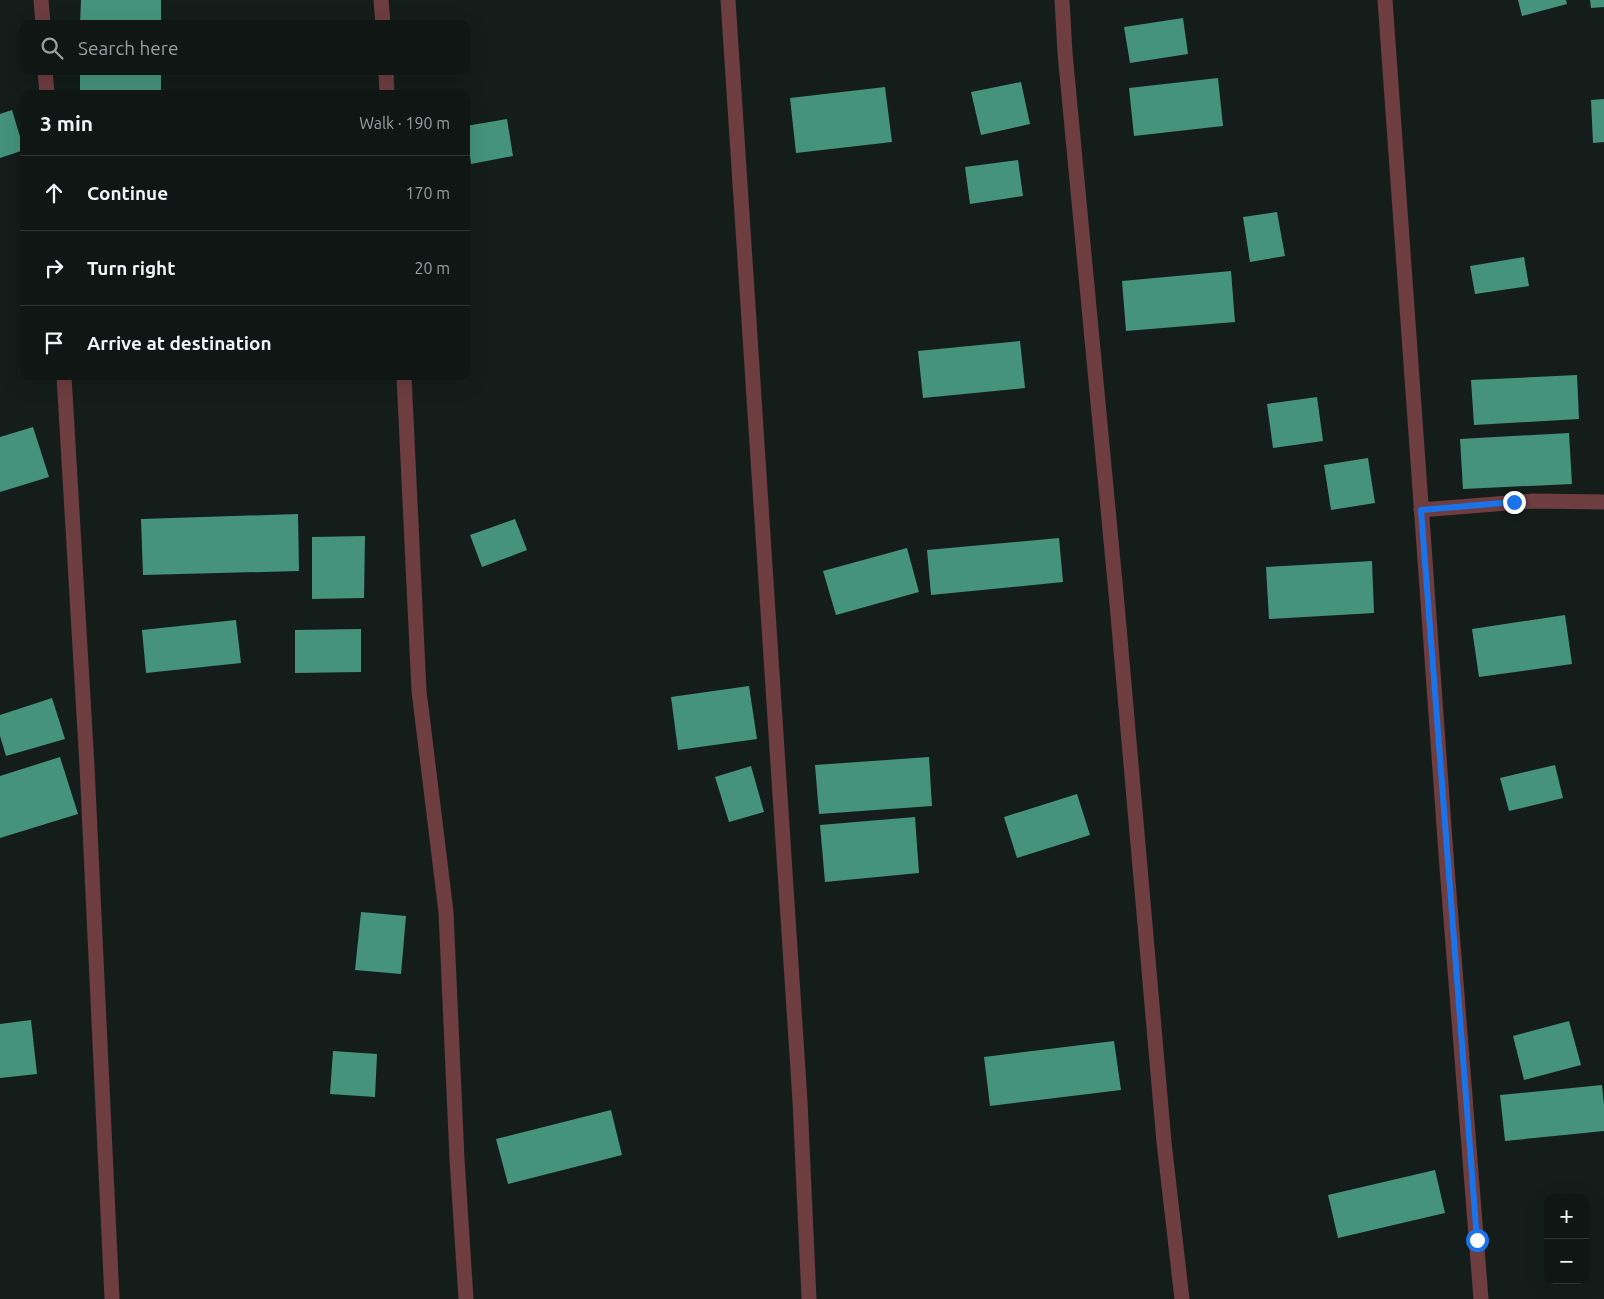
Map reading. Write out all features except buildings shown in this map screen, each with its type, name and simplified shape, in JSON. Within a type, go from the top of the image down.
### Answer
[{"type":"street","points":[[41,0],[42,20]]},
{"type":"street","points":[[381,0],[383,20]]},
{"type":"street","points":[[728,0],[797,1061],[809,1299]]},
{"type":"street","points":[[1062,0],[1065,53],[1116,594],[1164,1142],[1182,1299]]},
{"type":"street","points":[[1385,0],[1421,510],[1481,1299]]},
{"type":"street","points":[[45,75],[47,90]]},
{"type":"street","points":[[386,75],[387,90]]},
{"type":"street","points":[[64,380],[87,766],[112,1299]]},
{"type":"street","points":[[404,380],[419,691],[446,912],[466,1299]]},
{"type":"street","points":[[1421,510],[1533,501],[1604,502]]},
{"type":"route","points":[[1477,1240],[1421,510],[1514,502]]}]
